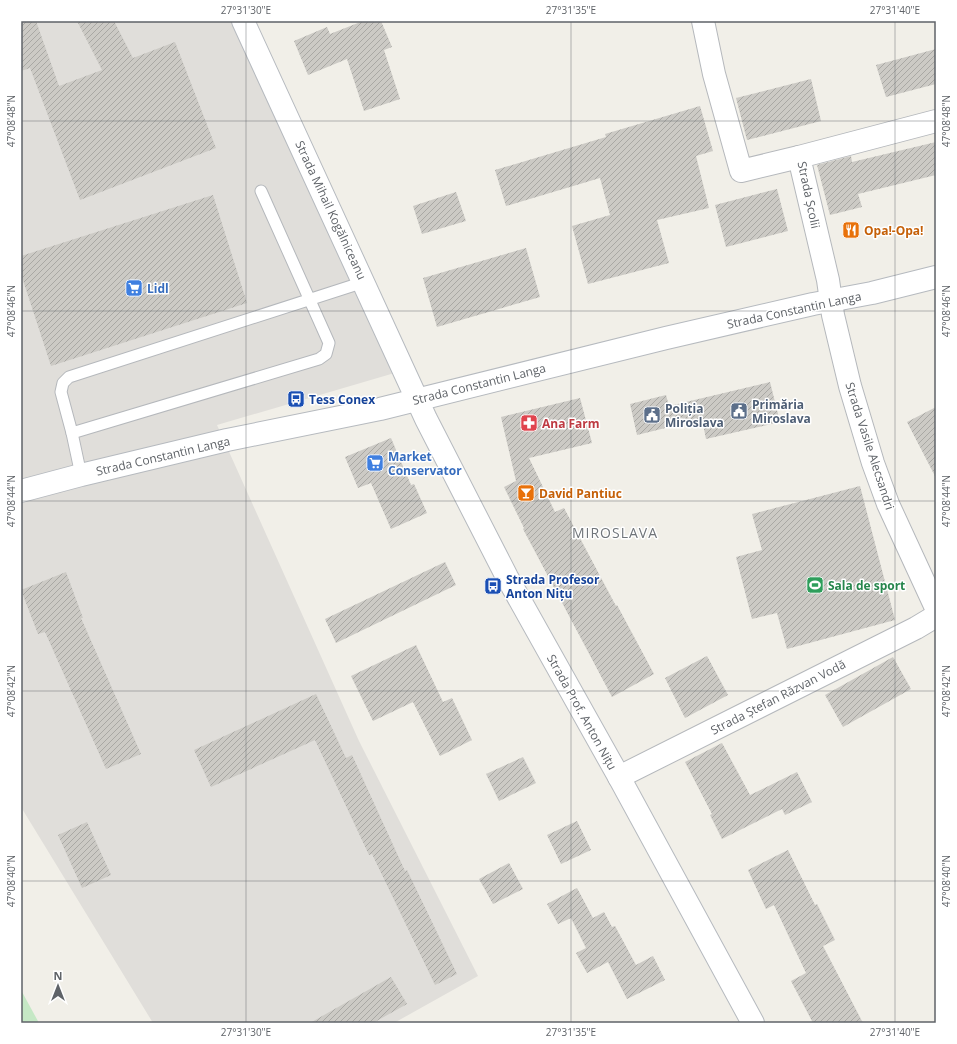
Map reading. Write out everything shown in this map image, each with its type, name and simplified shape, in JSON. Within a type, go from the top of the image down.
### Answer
[{"type":"street","name":"Strada Mihail Kogălniceanu","points":[[243,21],[417,399]]},
{"type":"street","points":[[703,21],[714,74],[741,171],[799,157]]},
{"type":"street","name":"Strada Școlii","points":[[831,300],[828,280],[799,157],[936,121]]},
{"type":"street","name":"Strada Constantin Langa","points":[[21,492],[81,475],[227,440],[380,409],[638,345],[831,300],[872,293],[936,277]]},
{"type":"street","name":"Strada Vasile Alecsandri","points":[[831,300],[837,335],[850,386],[876,472],[888,504],[936,608]]},
{"type":"street","name":"Strada Prof. Anton Nițu","points":[[417,399],[507,577],[753,1023]]},
{"type":"street","name":"Strada Ștefan Răzvan Vodă","points":[[619,778],[916,628],[936,616]]},
{"type":"lane","points":[[72,433],[319,359],[326,354],[329,343],[261,191]]},
{"type":"lane","points":[[81,475],[61,392],[63,383],[69,377],[364,282]]},
{"type":"shaded area","points":[[21,21],[233,21],[398,372],[217,425],[359,741],[478,976],[394,1023],[153,1023],[21,807]]},
{"type":"green space","points":[[21,990],[39,1023],[21,1023]]},
{"type":"building","points":[[21,21],[36,21],[59,86],[102,70],[77,21],[114,21],[133,58],[175,42],[216,148],[80,200],[30,68],[21,71]]},
{"type":"building","points":[[363,21],[381,21],[392,47],[384,50],[400,99],[364,111],[347,59],[308,75],[294,41],[327,27],[330,34]]},
{"type":"building","points":[[936,49],[936,84],[886,97],[876,65]]},
{"type":"building","points":[[811,79],[821,121],[747,140],[736,98]]},
{"type":"building","points":[[700,106],[713,151],[696,156],[709,208],[657,220],[669,263],[588,284],[572,226],[610,215],[600,178],[506,206],[495,170],[606,137],[605,134]]},
{"type":"building","points":[[936,142],[936,175],[858,194],[862,207],[830,215],[817,165],[851,156],[852,162]]},
{"type":"building","points":[[777,189],[788,231],[726,247],[715,205]]},
{"type":"building","points":[[456,192],[466,221],[422,234],[413,206]]},
{"type":"building","name":"Lidl","points":[[213,195],[247,303],[51,366],[21,274],[21,256]]},
{"type":"building","points":[[526,248],[540,297],[437,327],[423,278]]},
{"type":"building","name":"Primăria Miroslava","points":[[770,382],[780,422],[706,439],[702,419],[637,435],[630,404],[666,395],[669,406]]},
{"type":"building","points":[[580,398],[592,443],[529,458],[555,512],[564,508],[654,674],[612,697],[523,529],[524,528],[504,487],[516,481],[501,417]]},
{"type":"building","points":[[936,407],[936,478],[907,422]]},
{"type":"building","points":[[391,438],[411,485],[414,484],[427,513],[391,529],[371,483],[358,488],[345,457]]},
{"type":"building","name":"Sala de sport","points":[[860,486],[895,620],[787,649],[777,613],[752,619],[736,557],[762,550],[752,514]]},
{"type":"building","points":[[445,562],[456,585],[336,643],[325,619]]},
{"type":"building","points":[[66,572],[83,618],[81,618],[141,754],[106,769],[45,632],[38,634],[21,590]]},
{"type":"building","points":[[416,645],[443,702],[452,698],[472,740],[440,756],[413,702],[373,721],[351,676]]},
{"type":"building","points":[[707,656],[728,695],[685,718],[665,678]]},
{"type":"building","points":[[893,657],[911,689],[843,727],[825,695]]},
{"type":"building","points":[[316,694],[346,758],[352,755],[405,871],[407,870],[457,974],[435,985],[372,854],[369,855],[315,740],[211,787],[194,750]]},
{"type":"building","points":[[722,743],[750,795],[797,772],[812,802],[785,815],[782,809],[722,839],[710,815],[712,814],[685,762]]},
{"type":"building","points":[[523,757],[536,783],[499,801],[486,774]]},
{"type":"building","points":[[577,821],[591,850],[561,864],[547,835]]},
{"type":"building","points":[[87,822],[111,875],[82,888],[58,835]]},
{"type":"building","points":[[788,850],[815,905],[817,904],[835,940],[823,946],[863,1023],[813,1023],[791,981],[806,973],[774,905],[766,909],[748,870]]},
{"type":"building","points":[[509,863],[523,889],[493,904],[479,879]]},
{"type":"building","points":[[577,888],[593,918],[604,912],[612,927],[615,926],[636,965],[653,956],[665,980],[627,999],[608,962],[587,973],[576,953],[586,948],[571,918],[558,924],[547,904]]},
{"type":"building","points":[[391,977],[407,1004],[373,1023],[310,1023]]},
{"type":"place","name":"Opa!-Opa!","points":[[851,230]]},
{"type":"place","name":"Lidl","points":[[134,288]]},
{"type":"place","name":"Tess Conex","points":[[296,399]]},
{"type":"place","name":"Primăria Miroslava","points":[[739,411]]},
{"type":"place","name":"Poliția Miroslava","points":[[652,415]]},
{"type":"place","name":"Ana Farm","points":[[529,423]]},
{"type":"place","name":"Market Conservator","points":[[375,463]]},
{"type":"place","name":"David Pantiuc","points":[[526,493]]},
{"type":"place","name":"Sala de sport","points":[[815,585]]},
{"type":"place","name":"Strada Profesor Anton Nițu","points":[[493,586]]},
{"type":"district","name":"MIROSLAVA","points":[[615,532]]}]
